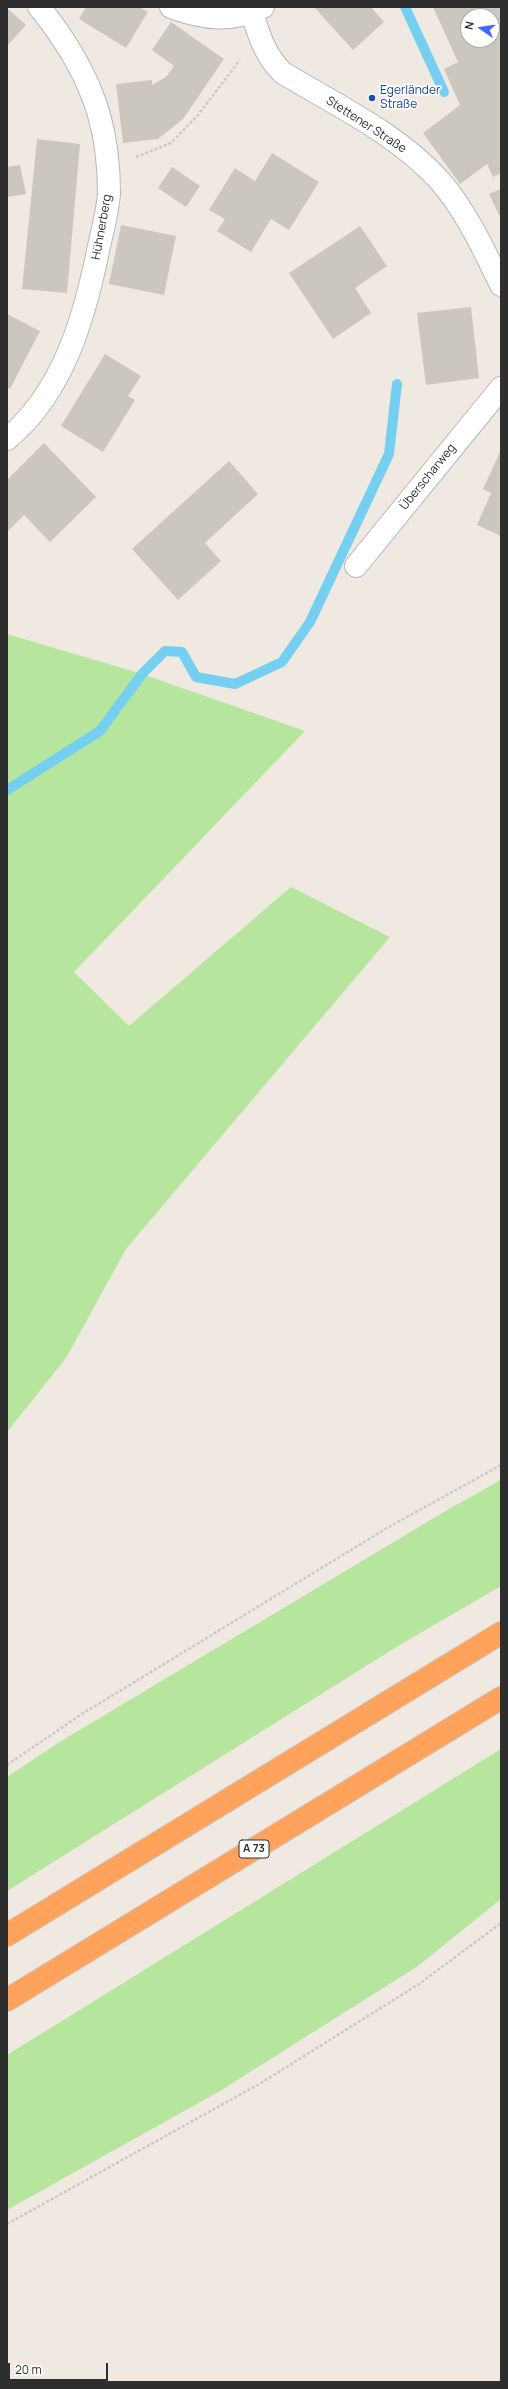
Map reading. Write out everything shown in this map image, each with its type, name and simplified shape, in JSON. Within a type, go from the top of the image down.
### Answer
[{"type":"highway","points":[[7,1935],[501,1633]]},
{"type":"highway","name":"A 73","points":[[7,2000],[501,1698]]},
{"type":"street","name":"Hühnerberg","points":[[7,440],[41,403],[65,361],[83,316],[94,271],[109,194],[107,166],[99,115],[89,88],[55,27],[39,7]]},
{"type":"street","points":[[171,7],[202,18],[217,18],[258,10]]},
{"type":"street","name":"Stettener Straße","points":[[258,10],[258,35],[272,62],[283,73],[395,141],[440,181],[482,245],[501,285]]},
{"type":"street","name":"Überscharweg","points":[[356,566],[501,388]]},
{"type":"path","points":[[107,166],[146,154],[171,143],[198,114],[258,35]]},
{"type":"path","points":[[7,1765],[89,1710],[373,1536],[501,1465]]},
{"type":"path","points":[[7,2224],[261,2082],[419,1984],[501,1923]]},
{"type":"green space","points":[[7,634],[142,674],[305,731],[74,972],[129,1026],[291,887],[390,937],[126,1249],[66,1358],[7,1432]]},
{"type":"green space","points":[[501,1480],[501,1586],[398,1646],[7,1891],[7,1777],[58,1743],[449,1509]]},
{"type":"green space","points":[[501,1749],[501,1899],[418,1966],[220,2091],[7,2210],[7,2055]]},
{"type":"building","points":[[86,7],[140,7],[148,12],[126,48],[79,19]]},
{"type":"building","points":[[314,7],[371,7],[384,22],[353,50]]},
{"type":"building","points":[[433,7],[501,7],[501,173],[493,177],[487,164],[460,184],[423,133],[460,105],[444,69],[458,62]]},
{"type":"building","points":[[7,8],[26,25],[7,46]]},
{"type":"building","points":[[171,22],[224,59],[183,119],[158,139],[123,143],[116,84],[152,80],[152,85],[166,77],[174,66],[152,50]]},
{"type":"building","points":[[37,139],[80,144],[67,293],[22,289]]},
{"type":"building","points":[[272,153],[319,182],[289,230],[271,219],[251,252],[217,231],[225,219],[209,210],[235,168],[255,181]]},
{"type":"building","points":[[20,165],[26,194],[7,197],[7,167]]},
{"type":"building","points":[[172,167],[200,186],[186,207],[158,188]]},
{"type":"building","points":[[501,189],[501,219],[489,194]]},
{"type":"building","points":[[121,225],[176,236],[164,295],[109,284]]},
{"type":"building","points":[[360,226],[387,266],[355,288],[371,313],[333,339],[289,273]]},
{"type":"building","points":[[471,307],[479,378],[426,385],[417,313]]},
{"type":"building","points":[[7,314],[40,331],[10,389],[7,387]]},
{"type":"building","points":[[105,354],[141,376],[128,396],[135,400],[103,452],[61,426]]},
{"type":"building","points":[[44,443],[96,497],[50,542],[24,515],[7,532],[7,480]]},
{"type":"building","points":[[500,452],[501,536],[477,525],[491,493],[483,489]]},
{"type":"building","points":[[229,461],[258,494],[205,543],[221,561],[178,600],[132,549]]},
{"type":"waterway","points":[[405,7],[444,92]]},
{"type":"waterway","points":[[7,790],[100,731],[142,674],[165,651],[182,652],[196,677],[235,684],[282,662],[310,622],[389,454],[397,384]]},
{"type":"place","name":"Egerländer Straße","points":[[372,98]]}]
